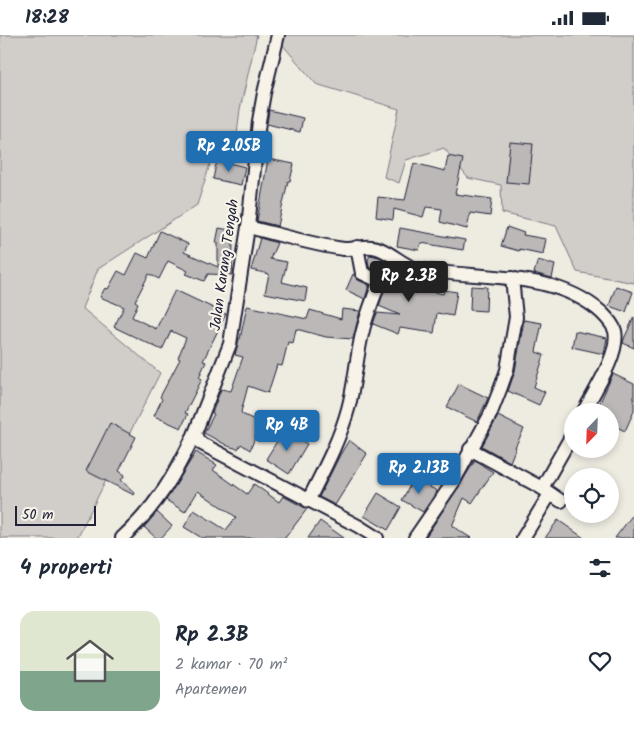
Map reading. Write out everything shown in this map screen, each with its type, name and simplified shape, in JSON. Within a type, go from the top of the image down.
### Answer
[{"type":"street","name":"Jalan Karang Tengah","points":[[122,538],[156,502],[178,469],[230,345],[248,227],[259,121],[278,35]]},
{"type":"street","points":[[248,227],[346,249],[372,246],[415,269],[512,278],[554,287],[583,299],[596,308],[612,324],[615,332],[613,351],[588,403]]},
{"type":"street","points":[[308,501],[333,453],[348,411],[364,328],[379,283],[362,273],[357,247]]},
{"type":"street","points":[[415,538],[449,489],[490,415],[507,370],[516,317],[512,278]]},
{"type":"street","points":[[194,433],[202,444],[358,526],[377,538]]},
{"type":"street","points":[[470,449],[551,495]]},
{"type":"street","points":[[523,538],[551,495],[564,458]]},
{"type":"shaded area","points":[[0,35],[257,35],[240,109],[235,152],[213,155],[197,205],[98,269],[82,308],[160,373],[77,538],[0,538]]},
{"type":"shaded area","points":[[282,35],[634,35],[634,283],[577,272],[556,226],[502,213],[501,185],[468,178],[444,148],[406,160],[399,183],[384,177],[399,109],[316,84],[281,43]]},
{"type":"building","points":[[269,110],[303,118],[300,132],[267,124]]},
{"type":"building","points":[[510,142],[533,144],[529,184],[506,182]]},
{"type":"building","points":[[448,156],[463,159],[455,194],[492,199],[490,216],[470,213],[467,229],[440,222],[442,209],[426,207],[423,217],[394,209],[393,220],[376,217],[378,197],[405,200],[414,163],[445,171]]},
{"type":"building","points":[[268,159],[294,164],[290,181],[288,181],[278,226],[257,221]]},
{"type":"building","points":[[217,160],[245,167],[241,185],[213,179]]},
{"type":"building","points":[[507,227],[524,233],[523,235],[546,239],[543,254],[519,249],[519,251],[501,246]]},
{"type":"building","points":[[219,228],[235,231],[232,275],[208,274],[204,281],[186,274],[188,271],[168,261],[159,279],[149,274],[135,301],[138,303],[132,317],[156,329],[175,290],[226,314],[203,361],[206,362],[199,377],[202,379],[185,413],[188,414],[181,428],[154,416],[162,399],[160,397],[180,359],[178,358],[186,338],[171,331],[162,350],[114,327],[124,307],[100,297],[105,288],[108,289],[118,271],[126,275],[137,253],[148,258],[160,231],[188,244],[184,252],[218,267],[218,243],[216,243]]},
{"type":"building","points":[[400,228],[465,240],[463,250],[421,243],[419,250],[397,246]]},
{"type":"building","points":[[260,238],[277,243],[270,259],[287,262],[282,282],[307,288],[305,301],[265,293],[269,274],[251,270]]},
{"type":"building","points":[[370,255],[379,257],[394,267],[391,274],[409,281],[407,285],[443,294],[444,290],[457,292],[453,316],[437,313],[434,333],[400,328],[398,334],[373,324],[377,313],[400,315],[379,306],[387,282],[380,273],[369,267],[368,260]]},
{"type":"building","points":[[538,260],[555,265],[552,278],[534,273]]},
{"type":"building","points":[[353,274],[358,280],[369,285],[365,299],[346,290]]},
{"type":"building","points":[[471,286],[487,287],[486,311],[470,310]]},
{"type":"building","points":[[616,286],[633,292],[626,312],[609,306]]},
{"type":"building","points":[[247,306],[307,319],[310,310],[341,319],[342,309],[360,311],[353,339],[326,337],[296,329],[293,343],[288,342],[282,366],[277,365],[268,393],[248,386],[241,412],[261,423],[250,450],[241,444],[238,449],[228,446],[204,433],[214,414],[212,413],[221,389],[231,391],[243,357],[235,355]]},
{"type":"building","points":[[634,317],[634,348],[623,343]]},
{"type":"building","points":[[524,320],[542,323],[536,352],[544,355],[534,387],[545,392],[539,405],[508,391],[515,371]]},
{"type":"building","points":[[575,331],[607,338],[604,354],[572,347]]},
{"type":"building","points":[[613,374],[634,384],[634,411],[625,431],[619,428],[619,403],[600,403]]},
{"type":"building","points":[[459,384],[488,398],[477,422],[447,407]]},
{"type":"building","points":[[498,416],[524,429],[510,462],[482,446]]},
{"type":"building","points":[[110,423],[136,437],[119,471],[125,475],[121,480],[135,493],[134,495],[86,471]]},
{"type":"building","points":[[284,430],[307,444],[289,474],[266,459]]},
{"type":"building","points":[[349,440],[367,454],[335,505],[319,497]]},
{"type":"building","points":[[196,452],[217,465],[213,470],[247,494],[254,484],[279,502],[283,496],[307,509],[285,538],[202,538],[184,527],[194,510],[226,530],[236,517],[198,491],[185,512],[166,500]]},
{"type":"building","points":[[475,461],[493,472],[472,503],[464,498],[452,526],[471,538],[425,538]]},
{"type":"building","points":[[414,478],[437,491],[423,512],[402,500]]},
{"type":"building","points":[[378,493],[401,507],[388,530],[364,516]]},
{"type":"building","points":[[157,512],[172,526],[161,538],[156,538],[144,527]]},
{"type":"building","points":[[634,513],[634,538],[615,538]]},
{"type":"building","points":[[558,520],[584,538],[545,538]]},
{"type":"building","points":[[320,521],[344,538],[308,538]]}]
